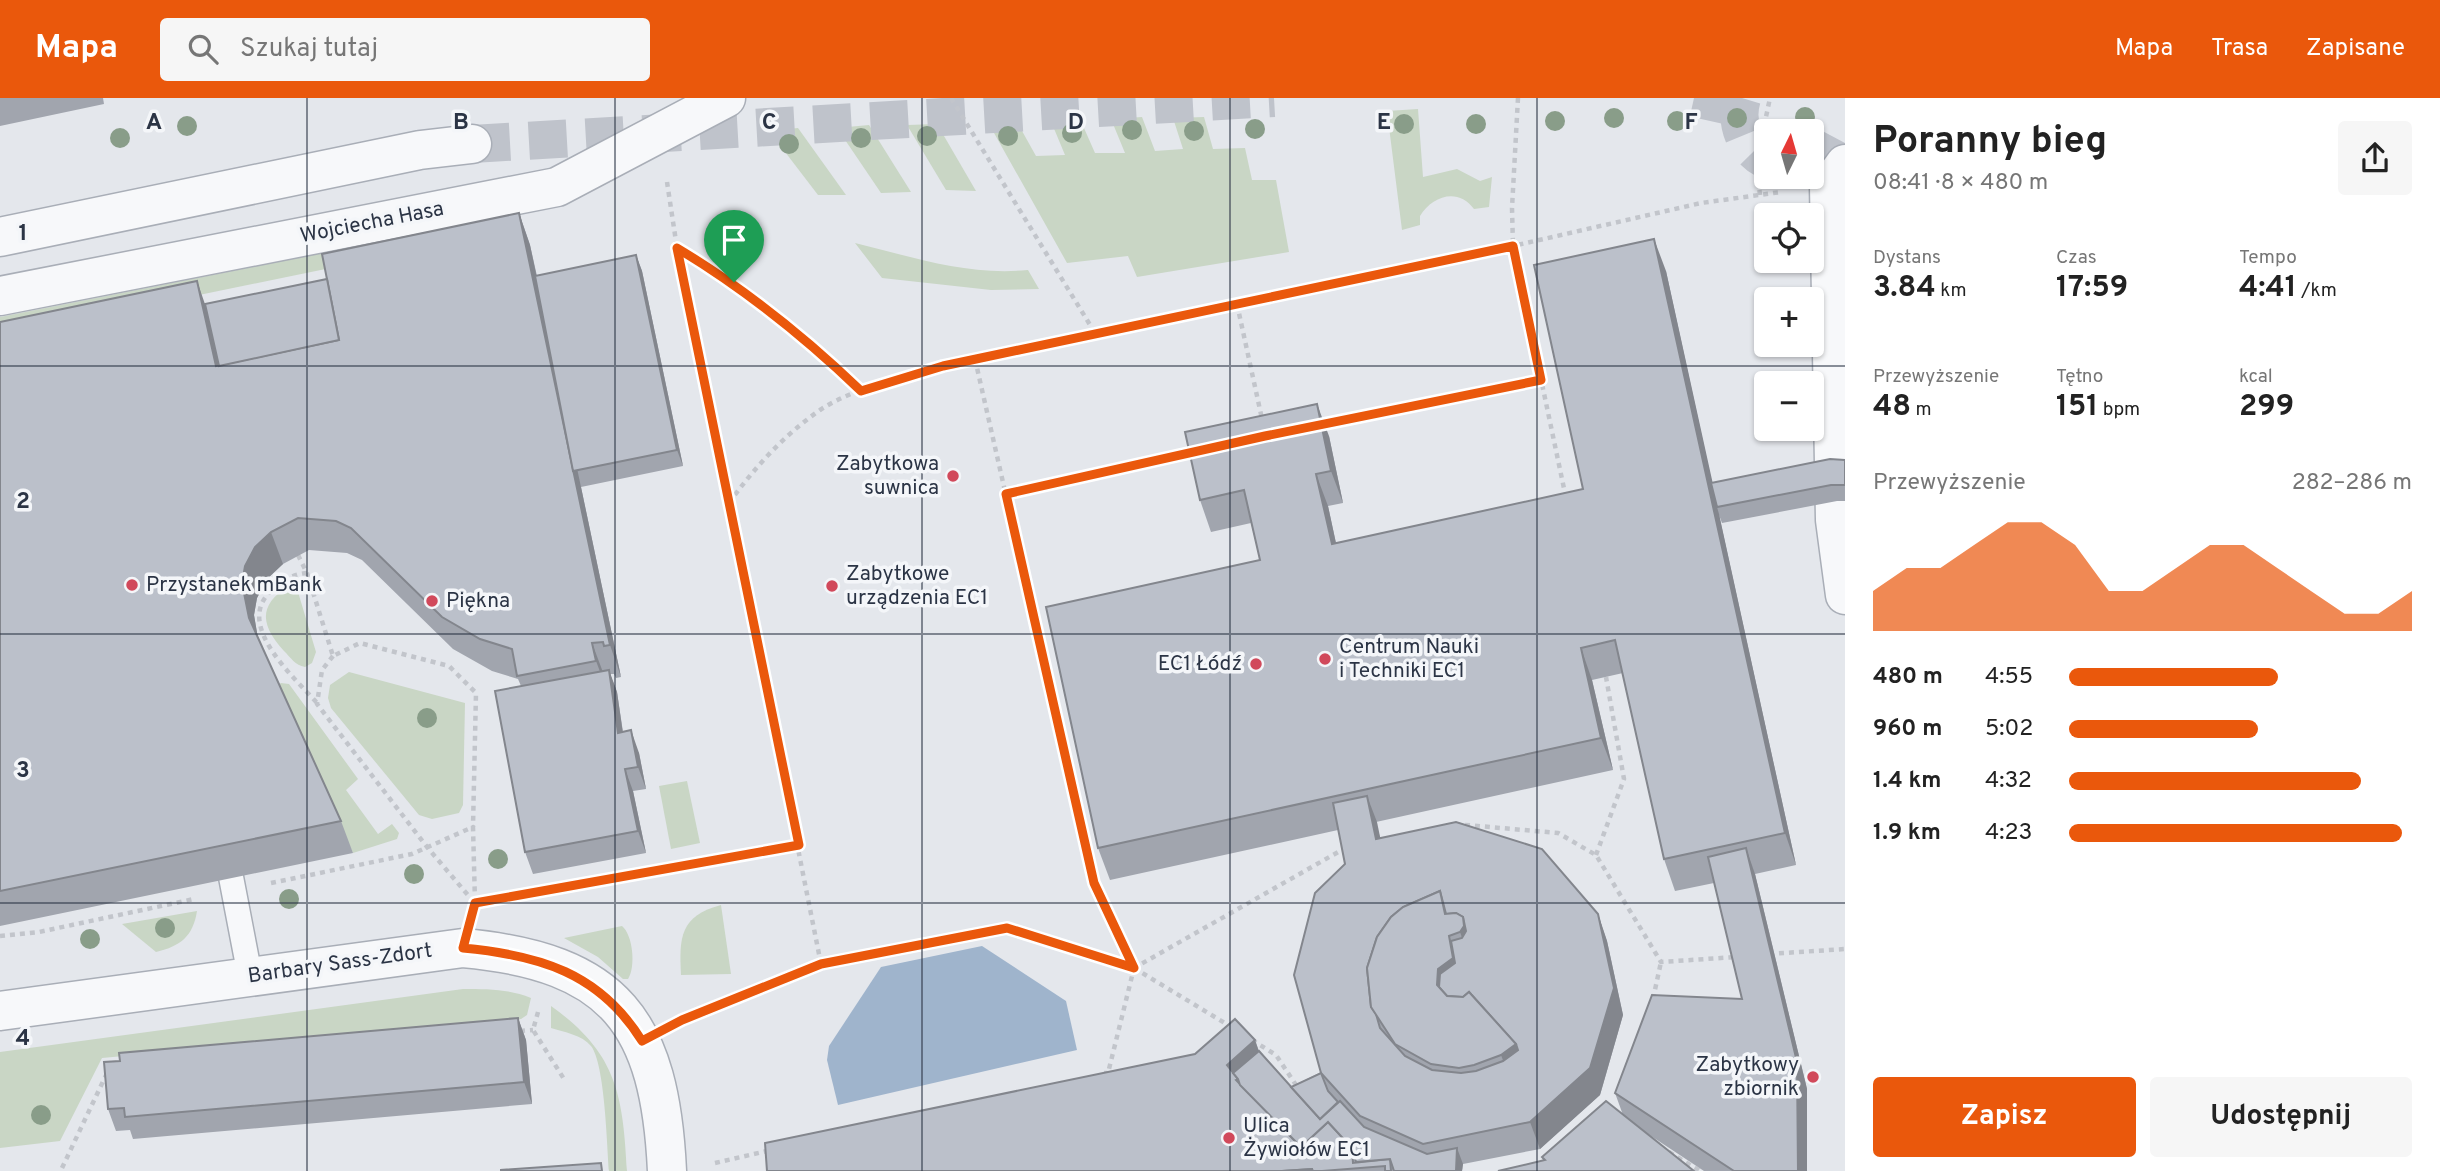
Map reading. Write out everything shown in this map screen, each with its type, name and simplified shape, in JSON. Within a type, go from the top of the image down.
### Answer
[{"type":"street","name":"Wojciecha Hasa","points":[[0,296],[557,187],[657,115],[726,98]]},
{"type":"street","points":[[0,237],[420,150],[471,144]]},
{"type":"street","points":[[1837,175],[1835,520],[1845,595]]},
{"type":"street","name":"Barbary Sass-Zdort","points":[[0,1011],[463,948],[511,953],[559,967],[600,991],[628,1018],[642,1041],[660,1096],[667,1171]]},
{"type":"lane","points":[[231,877],[250,976]]},
{"type":"path","points":[[951,98],[1095,333]]},
{"type":"path","points":[[1518,98],[1512,208],[1513,246],[1566,500]]},
{"type":"path","points":[[1760,195],[1756,164],[1770,98]]},
{"type":"path","points":[[657,115],[677,248],[821,964]]},
{"type":"path","points":[[729,503],[758,462],[822,409],[861,391],[975,359],[1513,246],[1701,203],[1760,195],[1837,175]]},
{"type":"path","points":[[677,248],[734,282],[802,335],[861,391]]},
{"type":"path","points":[[1237,304],[1263,422]]},
{"type":"path","points":[[975,359],[1094,883],[1134,968],[1108,1073],[1095,1076]]},
{"type":"path","points":[[1318,425],[1541,380]]},
{"type":"path","points":[[1006,494],[1197,451]]},
{"type":"path","points":[[298,555],[307,573],[333,656]]},
{"type":"path","points":[[307,573],[297,574],[277,584],[265,596],[258,613],[262,635],[427,847],[475,903]]},
{"type":"path","points":[[317,704],[321,670],[333,656],[360,643],[449,666],[476,693],[473,827]]},
{"type":"path","points":[[1596,855],[1624,779],[1606,677]]},
{"type":"path","points":[[1447,825],[1460,822],[1558,833],[1596,855],[1661,962],[1653,1001]]},
{"type":"path","points":[[475,903],[799,845]]},
{"type":"path","points":[[1134,968],[1346,847],[1358,845]]},
{"type":"path","points":[[463,948],[475,903]]},
{"type":"path","points":[[642,1041],[682,1020],[821,964],[1007,928],[1134,968],[1276,1055],[1301,1092]]},
{"type":"path","points":[[1766,955],[1845,949]]},
{"type":"path","points":[[1661,962],[1740,957]]},
{"type":"path","points":[[540,1006],[533,1030],[564,1079]]},
{"type":"path","points":[[506,1033],[533,1030]]},
{"type":"path","points":[[62,1168],[110,1067]]},
{"type":"path","points":[[706,1165],[773,1149]]},
{"type":"path","points":[[1667,1151],[1700,1171]]},
{"type":"green space","points":[[1418,109],[1423,177],[1457,169],[1480,181],[1492,177],[1489,207],[1474,209],[1468,202],[1453,196],[1438,199],[1420,216],[1420,225],[1402,230],[1387,111]]},
{"type":"green space","points":[[1142,117],[1155,151],[1183,149],[1173,118],[1204,117],[1213,149],[1245,148],[1252,180],[1276,180],[1289,252],[1137,277],[1128,256],[1067,263],[989,124],[1017,122],[1036,156],[1065,155],[1050,119],[1080,119],[1095,153],[1125,153],[1111,119]]},
{"type":"green space","points":[[937,124],[976,191],[946,190],[907,125]]},
{"type":"green space","points":[[869,125],[911,192],[881,193],[837,128]]},
{"type":"green space","points":[[798,128],[846,195],[818,195],[769,131]]},
{"type":"green space","points":[[453,227],[515,230],[0,336],[0,317]]},
{"type":"green space","points":[[855,243],[962,268],[1028,270],[1039,289],[991,290],[882,278]]},
{"type":"green space","points":[[295,582],[316,652],[312,663],[305,667],[296,663],[284,651],[266,621],[269,605],[283,589]]},
{"type":"green space","points":[[349,672],[465,703],[463,805],[459,813],[432,819],[419,815],[331,708],[328,698],[330,685]]},
{"type":"green space","points":[[281,683],[289,684],[358,779],[346,790],[378,834],[392,824],[399,833],[397,839],[353,853],[276,686]]},
{"type":"green space","points":[[687,781],[700,843],[671,849],[659,786]]},
{"type":"green space","points":[[721,905],[731,974],[681,975],[681,950],[685,930],[697,915]]},
{"type":"green space","points":[[197,911],[192,927],[184,939],[172,947],[156,952],[122,924]]},
{"type":"green space","points":[[622,926],[629,936],[632,951],[632,967],[628,979],[623,979],[598,957],[564,938]]},
{"type":"green space","points":[[463,989],[506,991],[531,998],[527,1015],[521,1019],[102,1058],[60,1141],[0,1148],[0,1052]]},
{"type":"green space","points":[[551,1006],[590,1041],[612,1078],[623,1120],[627,1171],[609,1171],[602,1087],[596,1056],[591,1046],[583,1039],[551,1028]]},
{"type":"water","points":[[982,946],[1066,1001],[1077,1050],[838,1105],[827,1060],[829,1046],[881,967]]},
{"type":"building","name":"Przystanek mBank","points":[[519,213],[610,645],[604,646],[603,642],[592,643],[596,661],[517,676],[512,649],[480,639],[442,617],[351,528],[336,521],[298,518],[271,532],[255,547],[245,566],[242,583],[249,618],[341,821],[0,891],[0,322],[197,281],[216,366],[339,340],[322,254]]},
{"type":"building","points":[[1654,239],[1785,833],[1664,859],[1615,640],[1581,648],[1601,738],[1098,848],[1046,607],[1260,560],[1244,490],[1200,500],[1185,432],[1317,404],[1331,471],[1316,474],[1332,544],[1583,489],[1534,265]]},
{"type":"building","points":[[636,255],[677,450],[573,471],[535,276]]},
{"type":"building","points":[[327,279],[339,340],[219,366],[205,304]]},
{"type":"building","points":[[1830,459],[1845,460],[1845,485],[1831,485],[1717,507],[1711,483]]},
{"type":"building","points":[[609,670],[618,733],[631,730],[638,767],[625,769],[638,831],[525,852],[495,691]]},
{"type":"building","points":[[1367,796],[1376,839],[1456,822],[1542,849],[1598,914],[1614,988],[1590,1068],[1530,1122],[1423,1144],[1360,1116],[1321,1073],[1294,975],[1315,893],[1345,864],[1333,803]],"holes":[[[1440,891],[1446,914],[1456,913],[1463,917],[1466,931],[1462,938],[1451,941],[1455,963],[1440,974],[1439,987],[1447,996],[1463,997],[1469,992],[1516,1044],[1518,1050],[1503,1061],[1476,1071],[1461,1073],[1432,1070],[1405,1056],[1380,1028],[1371,1007],[1367,968],[1377,937],[1391,917],[1403,907]]]},
{"type":"building","points":[[1746,848],[1797,1062],[1798,1171],[1734,1171],[1615,1093],[1652,995],[1742,999],[1708,857]]},
{"type":"building","points":[[1440,891],[1445,914],[1456,913],[1463,917],[1464,926],[1460,932],[1449,936],[1453,958],[1438,969],[1437,985],[1447,996],[1463,997],[1469,992],[1516,1044],[1501,1055],[1459,1068],[1431,1064],[1395,1044],[1371,1007],[1367,968],[1377,937],[1391,917],[1403,907]]},
{"type":"building","points":[[518,1018],[524,1082],[125,1117],[124,1108],[108,1109],[104,1062],[120,1061],[119,1053]]},
{"type":"building","points":[[1235,1019],[1255,1040],[1227,1065],[1238,1079],[1236,1080],[1301,1147],[1328,1122],[1352,1148],[1353,1163],[1390,1159],[1391,1171],[1385,1171],[1385,1166],[1322,1171],[767,1171],[765,1143],[1195,1054]]},
{"type":"building","points":[[1259,1051],[1320,1119],[1340,1101],[1364,1127],[1427,1154],[1457,1148],[1456,1171],[1394,1171],[1390,1159],[1356,1162],[1352,1148],[1328,1122],[1301,1147],[1240,1085],[1233,1073]]},
{"type":"building","points":[[1321,1073],[1328,1091],[1338,1102],[1320,1119],[1291,1087]]},
{"type":"building","points":[[1606,1101],[1694,1171],[1498,1171],[1545,1160],[1542,1157]]},
{"type":"building","points":[[601,1163],[602,1171],[501,1171],[501,1170]]},
{"type":"tunnel","points":[[472,144],[1274,98]]},
{"type":"tunnel","points":[[1694,98],[1739,108]]},
{"type":"tunnel","points":[[1742,98],[1740,125],[1746,141],[1754,150]]},
{"type":"tunnel","points":[[1824,156],[1833,148],[1845,122]]},
{"type":"place","name":"Zabytkowa suwnica","points":[[953,476]]},
{"type":"place","name":"Przystanek mBank","points":[[132,585]]},
{"type":"place","name":"Zabytkowe urządzenia EC1","points":[[832,586]]},
{"type":"place","name":"Piękna","points":[[432,601]]},
{"type":"place","name":"Centrum Nauki i Techniki EC1","points":[[1325,659]]},
{"type":"place","name":"EC1 Łódź","points":[[1256,664]]},
{"type":"place","name":"Zabytkowy zbiornik","points":[[1813,1077]]},
{"type":"place","name":"Ulica Żywiołów EC1","points":[[1229,1138]]},
{"type":"route","points":[[1513,246],[1541,380],[1265,436],[1006,494],[1094,883],[1134,968],[1007,928],[821,964],[682,1020],[642,1041],[628,1018],[600,991],[559,967],[511,953],[463,948],[475,903],[799,845],[677,248],[734,282],[811,342],[861,391],[943,366],[1513,246]]}]
